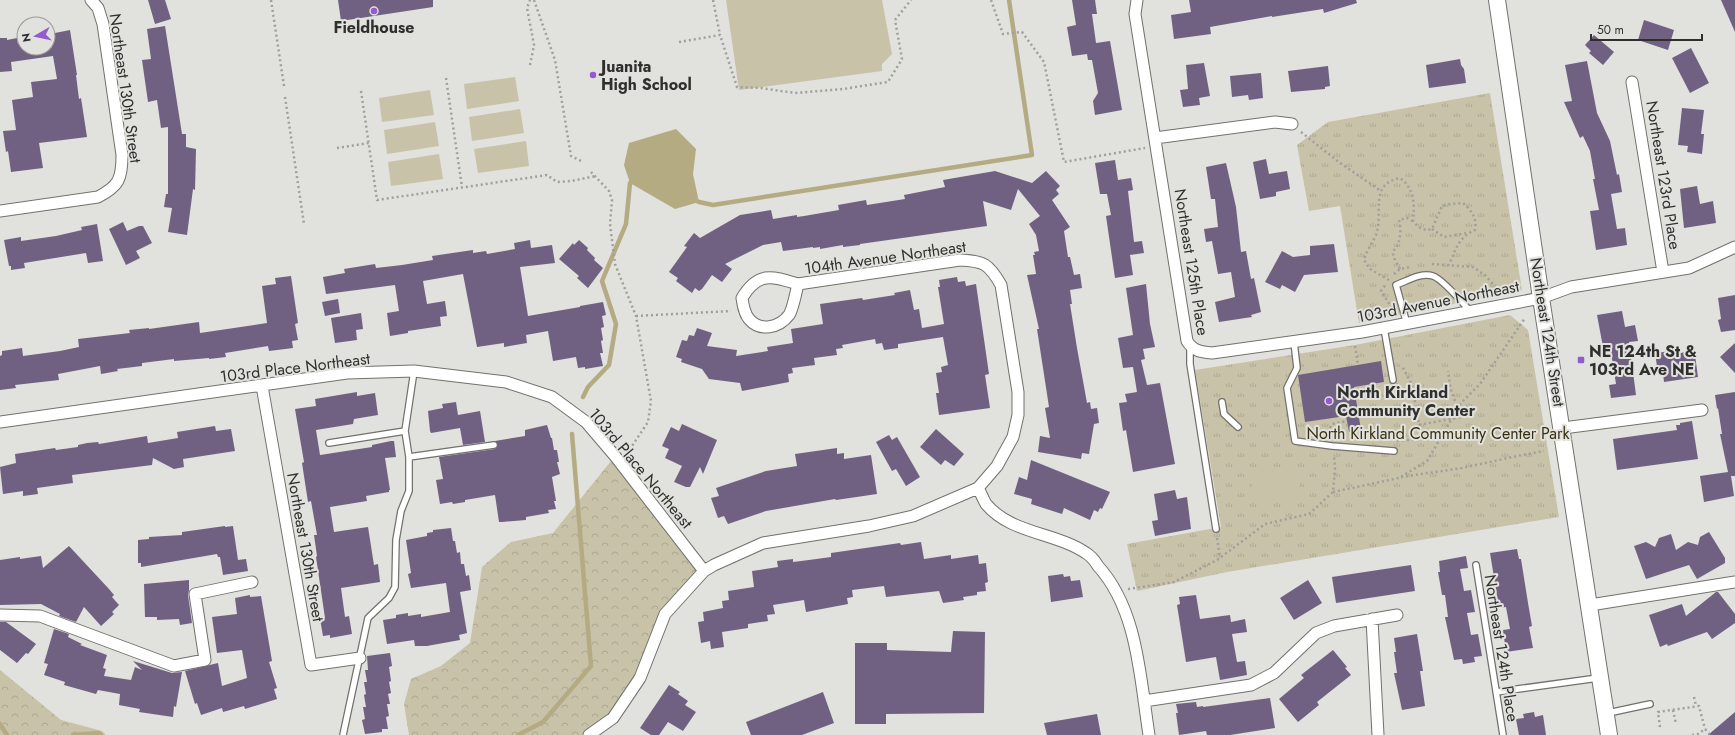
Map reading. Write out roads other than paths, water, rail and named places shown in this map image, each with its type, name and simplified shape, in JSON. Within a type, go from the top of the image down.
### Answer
[{"type":"main road","name":"Northeast 124th Street","points":[[1497,0],[1541,298],[1590,605],[1609,735]]},
{"type":"street","name":"Northeast 130th Street","points":[[0,211],[98,197],[110,191],[118,183],[122,170],[122,154],[103,24],[98,8],[91,0]]},
{"type":"street","name":"Northeast 125th Place","points":[[1137,0],[1135,14],[1187,341],[1190,347]]},
{"type":"street","name":"Northeast 123rd Place","points":[[1632,82],[1664,272]]},
{"type":"street","points":[[1155,138],[1275,122],[1292,124]]},
{"type":"street","name":"103rd Avenue Northeast","points":[[1190,347],[1199,352],[1212,353],[1407,324],[1541,298],[1571,287],[1689,268],[1735,247]]},
{"type":"street","name":"104th Avenue Northeast","points":[[798,284],[790,314],[776,325],[763,328],[754,324],[748,318],[744,310],[742,298],[748,287],[759,279],[776,278],[798,284],[960,260],[977,260],[986,265],[994,273],[1001,285],[1018,392],[1018,415],[1013,437],[997,466],[978,488]]},
{"type":"street","name":"103rd Place Northeast","points":[[0,422],[347,373],[414,371],[506,382],[552,397],[586,422],[618,460],[704,571]]},
{"type":"street","name":"Northeast 130th Street","points":[[262,386],[311,665],[360,658]]},
{"type":"street","points":[[1562,428],[1702,410]]},
{"type":"street","points":[[589,735],[613,718],[640,678],[665,614],[704,571],[763,543],[869,526],[912,516],[978,488],[985,503],[1005,521],[1065,541],[1087,553],[1109,578],[1121,599],[1131,626],[1149,735]]},
{"type":"street","points":[[0,615],[40,616],[174,666],[205,660],[195,594],[252,582]]},
{"type":"street","points":[[1590,605],[1735,582]]},
{"type":"street","points":[[1144,701],[1251,685],[1274,673],[1316,633],[1334,626],[1397,615]]},
{"type":"street","points":[[1372,619],[1378,735]]},
{"type":"lane","points":[[1407,324],[1396,285],[1415,277],[1433,276],[1452,291],[1471,312]]},
{"type":"lane","points":[[1384,328],[1393,380]]},
{"type":"lane","points":[[1294,342],[1297,368],[1286,388],[1295,441],[1332,446],[1394,451]]},
{"type":"lane","name":"Northeast 125th Place","points":[[1190,347],[1190,364],[1216,529]]},
{"type":"lane","points":[[343,735],[368,618],[389,598],[395,587],[396,540],[401,511],[409,491],[409,457],[405,431],[414,371]]},
{"type":"lane","points":[[1222,402],[1224,414],[1238,427]]},
{"type":"lane","points":[[329,443],[405,431]]},
{"type":"lane","points":[[409,457],[494,445]]},
{"type":"lane","name":"Northeast 124th Place","points":[[1476,564],[1503,735]]},
{"type":"lane","points":[[1496,692],[1600,677]]},
{"type":"lane","points":[[1606,713],[1650,704]]},
{"type":"waterway","points":[[695,200],[713,205],[1032,155],[1009,0]]},
{"type":"waterway","points":[[583,397],[588,387],[609,365],[616,324],[602,281],[626,224],[630,183],[634,181]]},
{"type":"waterway","points":[[518,735],[543,722],[591,666],[572,434]]},
{"type":"waterway","points":[[0,724],[7,735]]},
{"type":"waterway","points":[[73,735],[99,733],[101,735]]},
{"type":"place","name":"Fieldhouse","points":[[374,11]]},
{"type":"place","name":"Juanita High School","points":[[593,75]]},
{"type":"place","name":"NE 124th St & 103rd Ave NE","points":[[1581,360]]},
{"type":"place","name":"North Kirkland Community Center","points":[[1329,401]]},
{"type":"park label","name":"North Kirkland Community Center Park","points":[[1438,433]]}]
